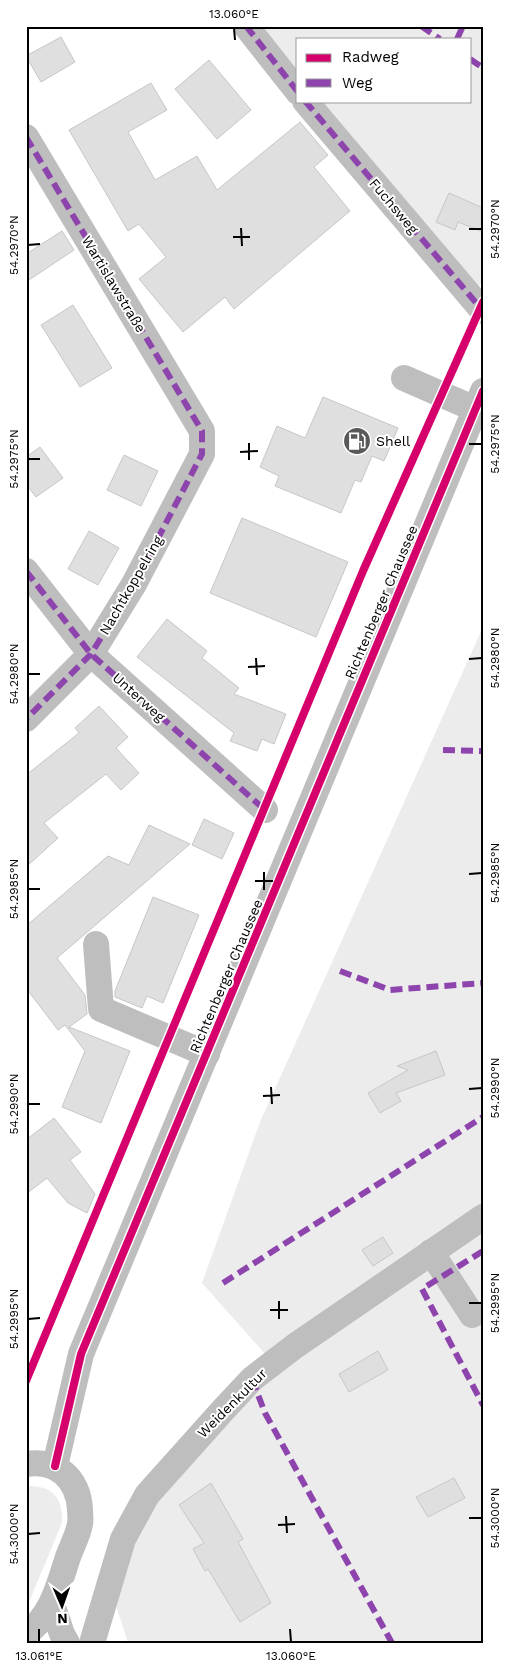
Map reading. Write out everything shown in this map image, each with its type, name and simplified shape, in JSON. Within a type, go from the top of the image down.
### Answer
[{"type":"street","points":[[246,26],[296,89]]},
{"type":"street","name":"Fuchsweg","points":[[306,102],[483,311]]},
{"type":"street","name":"Wartislawstraße","points":[[26,137],[202,430]]},
{"type":"street","points":[[404,378],[480,402]]},
{"type":"street","name":"Richtenberger Chaussee","points":[[55,1466],[81,1354],[480,402]]},
{"type":"street","name":"Nachtkoppelring","points":[[26,719],[91,654],[134,584],[202,454],[202,430]]},
{"type":"street","name":"Unterweg","points":[[26,571],[91,654],[265,810]]},
{"type":"street","points":[[96,944],[101,1009],[207,1054]]},
{"type":"street","name":"Weidenkultur","points":[[92,1643],[123,1539],[147,1495],[224,1409],[252,1379],[295,1346],[483,1217]]},
{"type":"street","points":[[431,1252],[472,1314]]},
{"type":"street","points":[[26,1464],[37,1462],[55,1466],[70,1477],[79,1498],[80,1523],[52,1604],[35,1628],[26,1633]]},
{"type":"street","points":[[52,1604],[67,1643]]},
{"type":"street","points":[[26,1641],[31,1643]]},
{"type":"shaded area","points":[[246,26],[483,26],[483,278],[479,287],[306,102],[472,102],[472,38],[296,38],[296,89]]},
{"type":"shaded area","points":[[483,627],[483,1204],[266,1355],[202,1283],[260,1122]]},
{"type":"shaded area","points":[[483,1228],[483,1643],[128,1643],[113,1596],[143,1521],[175,1478],[263,1385],[327,1336]]},
{"type":"shaded area","points":[[26,1486],[43,1488],[54,1494],[60,1506],[62,1523],[26,1606]]},
{"type":"building","points":[[61,37],[75,62],[41,82],[26,56]]},
{"type":"building","points":[[209,60],[251,110],[217,139],[175,89]]},
{"type":"building","points":[[151,83],[167,110],[128,132],[155,180],[197,156],[217,190],[300,122],[328,155],[314,167],[350,211],[234,309],[225,297],[183,332],[139,279],[166,257],[139,224],[128,231],[69,130]]},
{"type":"building","points":[[449,193],[483,208],[483,232],[458,222],[455,230],[436,222]]},
{"type":"building","points":[[62,231],[74,250],[26,282],[26,254]]},
{"type":"building","points":[[73,305],[112,368],[80,387],[41,325]]},
{"type":"building","points":[[323,397],[398,428],[384,461],[372,456],[361,482],[355,480],[341,513],[275,486],[279,476],[260,467],[277,426],[305,438]]},
{"type":"building","points":[[40,447],[63,478],[36,497],[26,484],[26,457]]},
{"type":"building","points":[[124,455],[158,471],[141,506],[107,490]]},
{"type":"building","points":[[242,518],[348,562],[316,637],[210,593]]},
{"type":"building","points":[[89,531],[119,548],[98,585],[68,569]]},
{"type":"building","points":[[167,619],[207,651],[202,658],[239,688],[234,694],[286,714],[274,744],[262,739],[257,751],[230,741],[234,733],[137,657]]},
{"type":"building","points":[[99,706],[128,737],[116,748],[139,773],[121,790],[106,774],[44,823],[58,838],[26,867],[26,775],[79,733],[75,728]]},
{"type":"building","points":[[204,819],[234,833],[222,859],[192,845]]},
{"type":"building","points":[[149,825],[190,844],[57,958],[85,995],[87,1014],[69,1027],[130,1051],[101,1123],[62,1107],[85,1051],[65,1025],[58,1030],[26,988],[26,926],[108,856],[129,865]]},
{"type":"building","points":[[153,897],[199,915],[163,1003],[147,996],[142,1008],[115,997],[115,991]]},
{"type":"building","points":[[436,1051],[445,1075],[396,1093],[401,1101],[380,1113],[368,1093],[408,1070],[397,1066]]},
{"type":"building","points":[[54,1118],[81,1152],[70,1160],[95,1194],[87,1213],[68,1203],[47,1178],[26,1194],[26,1140]]},
{"type":"building","points":[[383,1237],[393,1253],[373,1266],[362,1250]]},
{"type":"building","points":[[378,1351],[388,1370],[349,1392],[339,1374]]},
{"type":"building","points":[[454,1478],[465,1498],[428,1517],[416,1497]]},
{"type":"building","points":[[211,1483],[243,1539],[238,1542],[271,1603],[240,1622],[208,1569],[205,1571],[193,1549],[204,1543],[179,1505]]},
{"type":"marked path","points":[[246,26],[296,89]]},
{"type":"marked path","points":[[421,26],[439,38]]},
{"type":"marked path","points":[[457,38],[463,26]]},
{"type":"marked path","points":[[472,60],[483,68]]},
{"type":"marked path","points":[[306,102],[483,311]]},
{"type":"marked path","points":[[26,137],[202,431],[202,454],[134,584],[91,654],[26,719]]},
{"type":"marked path","points":[[26,571],[91,654],[265,810]]},
{"type":"marked path","points":[[443,750],[483,751]]},
{"type":"marked path","points":[[340,971],[390,990],[483,983]]},
{"type":"marked path","points":[[223,1283],[483,1117]]},
{"type":"marked path","points":[[483,1251],[422,1289],[483,1405]]},
{"type":"marked path","points":[[252,1379],[265,1413],[392,1643]]},
{"type":"cycle path","points":[[26,1381],[363,571],[483,302]]},
{"type":"cycle path","points":[[55,1466],[81,1354],[483,391]]},
{"type":"place","name":"Shell","points":[[357,441]]}]
